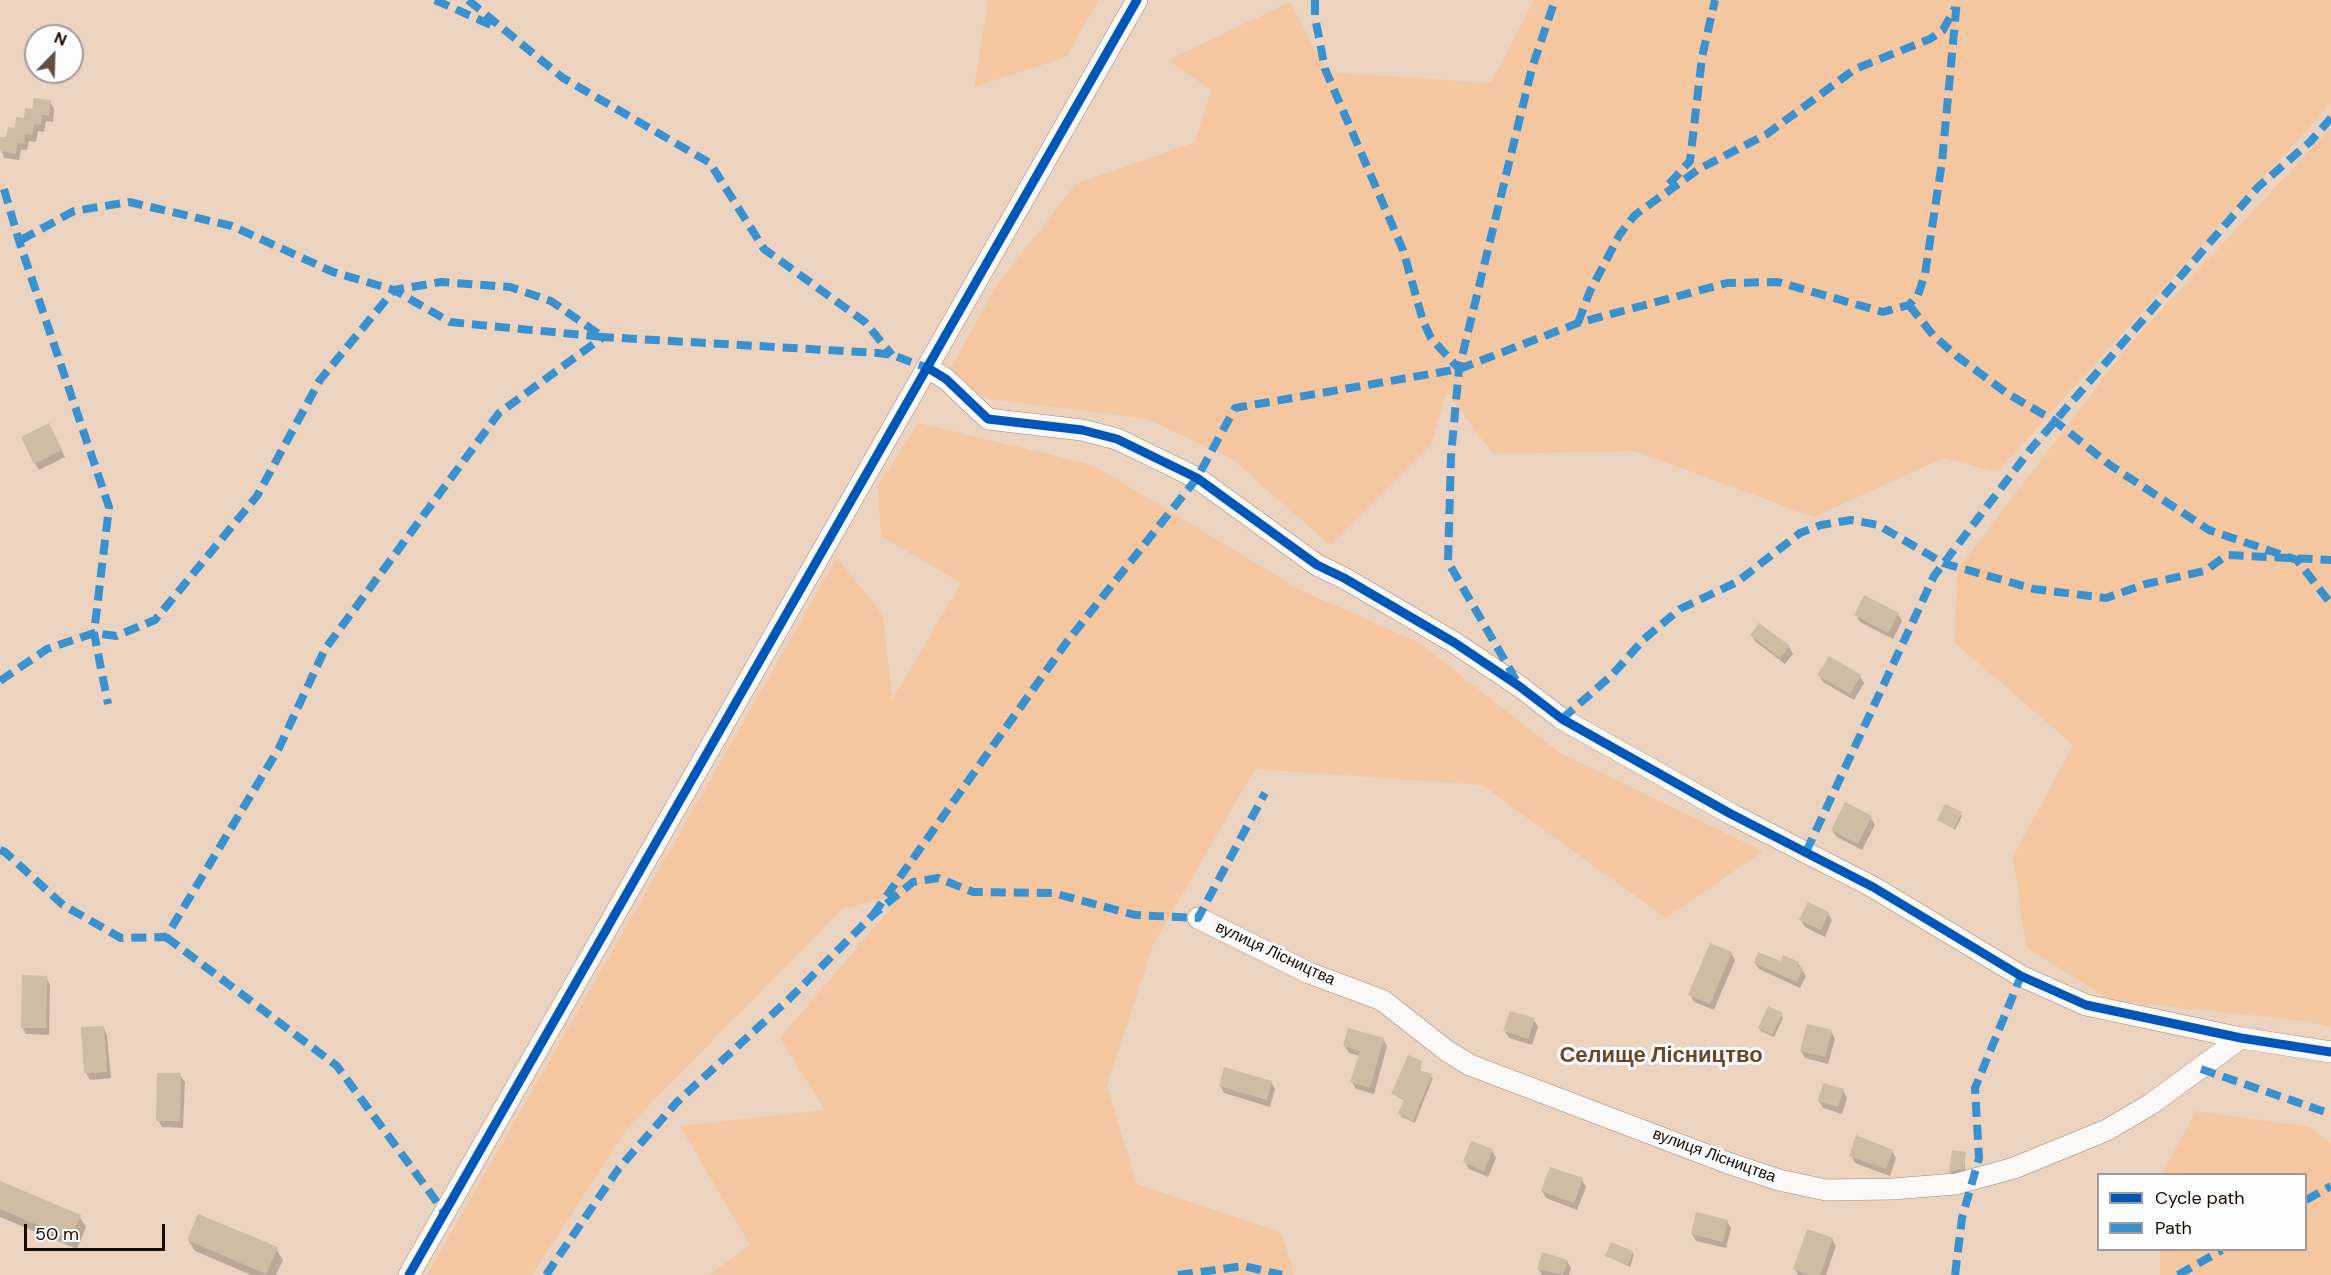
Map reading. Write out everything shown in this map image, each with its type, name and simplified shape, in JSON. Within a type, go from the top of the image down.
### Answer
[{"type":"street","points":[[409,1275],[1137,0]]},
{"type":"street","points":[[928,368],[946,379],[988,419],[1082,430],[1117,439],[1197,478],[1317,565],[1344,578],[1455,643],[1519,686],[1562,719],[1731,814],[1873,886],[2021,976],[2085,1005],[2241,1038],[2331,1052]]},
{"type":"street","name":"вулиця Лісництва","points":[[1198,918],[1309,973],[1382,1000],[1447,1051],[1470,1065],[1728,1163],[1779,1180],[1826,1190],[1893,1190],[1956,1184],[2014,1168],[2107,1130],[2159,1098],[2241,1038]]},
{"type":"shaded area","points":[[988,0],[1099,0],[1066,57],[974,87]]},
{"type":"shaded area","points":[[1534,0],[2331,0],[2331,103],[1997,472],[1943,458],[1814,517],[1635,451],[1493,454],[1446,392],[1432,444],[1330,545],[1231,458],[1147,419],[989,399],[948,373],[997,285],[1076,184],[1195,142],[1211,90],[1168,60],[1290,2],[1327,72],[1491,83]]},
{"type":"shaded area","points":[[2331,127],[2331,1027],[2303,1021],[2110,1000],[2026,947],[2013,857],[2073,745],[1954,642],[1958,569],[2128,346]]},
{"type":"shaded area","points":[[918,423],[1093,465],[1302,591],[1418,642],[1560,753],[1763,851],[1666,918],[1482,785],[1255,769],[1153,945],[1107,1086],[1137,1184],[1281,1232],[1294,1275],[709,1275],[750,1245],[680,1126],[825,1110],[780,1038],[904,893],[842,909],[628,1127],[532,1275],[427,1275],[837,558],[883,615],[892,700],[961,583],[881,536],[878,486]]},
{"type":"shaded area","points":[[2196,1111],[2310,1127],[2331,1143],[2331,1275],[2160,1275],[2160,1251],[2307,1251],[2307,1173],[2163,1173]]},
{"type":"building","points":[[34,98],[51,100],[49,116],[42,115],[41,125],[34,124],[32,135],[25,134],[24,144],[17,143],[16,154],[0,151],[0,137],[6,137],[8,127],[15,128],[16,117],[24,118],[25,108],[32,109]]},
{"type":"building","points":[[49,423],[62,450],[34,464],[21,437]]},
{"type":"building","points":[[1864,595],[1899,613],[1888,633],[1854,615]]},
{"type":"building","points":[[1759,623],[1790,646],[1780,658],[1750,635]]},
{"type":"building","points":[[1829,656],[1861,675],[1850,694],[1817,675]]},
{"type":"building","points":[[1845,802],[1872,816],[1858,844],[1831,830]]},
{"type":"building","points":[[1945,804],[1962,812],[1954,828],[1937,820]]},
{"type":"building","points":[[1808,902],[1829,912],[1821,930],[1799,920]]},
{"type":"building","points":[[1710,943],[1732,952],[1710,1004],[1688,995]]},
{"type":"building","points":[[1758,952],[1781,961],[1783,955],[1799,962],[1797,966],[1803,969],[1797,982],[1754,963]]},
{"type":"building","points":[[22,975],[47,976],[46,1028],[21,1028]]},
{"type":"building","points":[[1768,1006],[1783,1013],[1772,1035],[1758,1028]]},
{"type":"building","points":[[1510,1011],[1535,1018],[1528,1039],[1503,1031]]},
{"type":"building","points":[[1807,1024],[1832,1030],[1825,1057],[1800,1051]]},
{"type":"building","points":[[104,1026],[107,1072],[84,1073],[81,1027]]},
{"type":"building","points":[[1348,1028],[1384,1038],[1370,1088],[1350,1082],[1360,1051],[1343,1046]]},
{"type":"building","points":[[1408,1055],[1422,1061],[1419,1070],[1432,1074],[1413,1121],[1398,1114],[1404,1099],[1391,1094]]},
{"type":"building","points":[[1224,1067],[1272,1081],[1267,1100],[1219,1086]]},
{"type":"building","points":[[157,1073],[181,1073],[180,1121],[156,1121]]},
{"type":"building","points":[[1823,1083],[1844,1089],[1838,1107],[1818,1101]]},
{"type":"building","points":[[1856,1135],[1893,1150],[1886,1169],[1849,1156]]},
{"type":"building","points":[[1471,1141],[1493,1149],[1484,1171],[1463,1162]]},
{"type":"building","points":[[1952,1150],[1966,1152],[1964,1169],[1949,1172]]},
{"type":"building","points":[[1550,1167],[1583,1178],[1574,1203],[1541,1191]]},
{"type":"building","points":[[0,1181],[81,1215],[70,1239],[0,1209]]},
{"type":"building","points":[[1696,1212],[1728,1220],[1723,1242],[1691,1234]]},
{"type":"building","points":[[198,1214],[278,1247],[266,1274],[187,1240]]},
{"type":"building","points":[[1807,1229],[1833,1238],[1820,1275],[1809,1275],[1793,1269]]},
{"type":"building","points":[[1611,1242],[1633,1251],[1628,1265],[1605,1256]]},
{"type":"building","points":[[1542,1252],[1568,1260],[1563,1275],[1537,1269]]},
{"type":"marked path","points":[[435,0],[491,25]]},
{"type":"marked path","points":[[468,0],[563,78],[710,163],[764,249],[865,322],[892,355]]},
{"type":"marked path","points":[[1315,0],[1315,17],[1325,69],[1403,250],[1423,321],[1431,338],[1459,369]]},
{"type":"marked path","points":[[1516,680],[1448,562],[1451,456],[1459,369],[1532,68],[1555,0]]},
{"type":"marked path","points":[[1669,184],[1690,161],[1702,57],[1715,0]]},
{"type":"marked path","points":[[873,915],[1066,643],[1197,478],[1235,408],[1459,369],[1578,323],[1727,283],[1778,282],[1883,312],[1909,305],[1918,295],[1925,274],[1942,162],[1957,0]]},
{"type":"marked path","points":[[1578,323],[1590,291],[1620,234],[1635,215],[1699,169],[1767,134],[1855,69],[1930,39],[1943,30],[1955,8]]},
{"type":"marked path","points":[[1806,852],[1934,576],[2030,450],[2258,187],[2310,142],[2331,118]]},
{"type":"marked path","points":[[4,189],[19,241],[109,507],[94,633],[108,704]]},
{"type":"marked path","points":[[0,681],[47,649],[94,633],[116,636],[155,620],[257,496],[320,380],[394,290],[441,282],[510,287],[551,301],[603,337],[450,322],[394,290],[333,272],[232,226],[129,202],[74,211],[19,241]]},
{"type":"marked path","points":[[1909,305],[1933,335],[1958,357],[2008,394],[2055,421],[2110,465],[2209,530],[2297,560],[2331,604]]},
{"type":"marked path","points":[[0,850],[63,905],[121,938],[166,937],[279,748],[325,649],[499,413],[603,337],[878,353],[892,355],[928,368]]},
{"type":"marked path","points":[[1562,719],[1612,675],[1644,639],[1680,609],[1737,582],[1800,533],[1821,525],[1851,520],[1878,525],[1943,563],[2034,589],[2106,598],[2146,584],[2205,571],[2227,555],[2331,560]]},
{"type":"marked path","points":[[546,1275],[619,1168],[677,1102],[789,999],[873,915],[913,882],[938,878],[973,892],[1053,893],[1135,915],[1198,918],[1265,793]]},
{"type":"marked path","points":[[166,937],[337,1066],[445,1213]]},
{"type":"marked path","points":[[1955,1275],[1962,1218],[1979,1158],[1975,1088],[2021,976]]},
{"type":"marked path","points":[[2201,1069],[2331,1114]]},
{"type":"marked path","points":[[2307,1199],[2331,1186]]},
{"type":"marked path","points":[[2178,1275],[2220,1251]]},
{"type":"marked path","points":[[1178,1275],[1244,1266],[1282,1275]]},
{"type":"cycle path","points":[[409,1275],[1137,0]]},
{"type":"cycle path","points":[[928,368],[946,379],[988,419],[1082,430],[1117,439],[1197,478],[1317,565],[1344,578],[1455,643],[1519,686],[1562,719],[1731,814],[1873,887],[2021,976],[2086,1005],[2241,1038],[2331,1052]]},
{"type":"district","name":"Селище Лісництво","points":[[1661,1056]]}]
